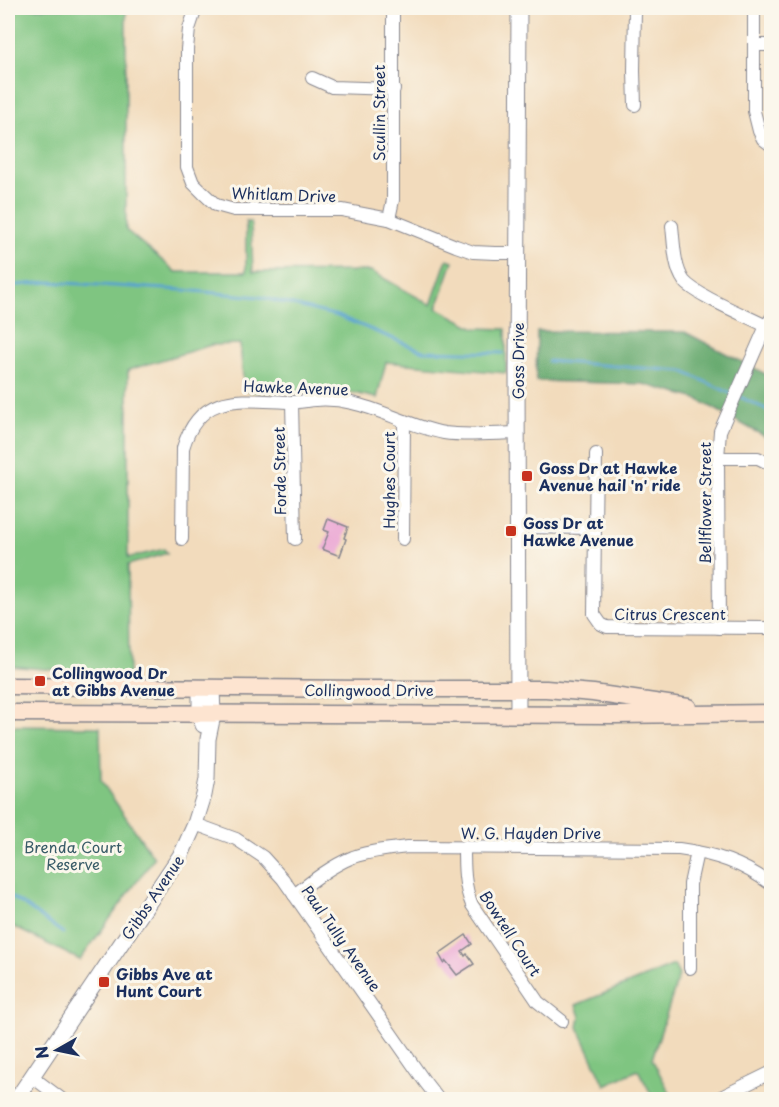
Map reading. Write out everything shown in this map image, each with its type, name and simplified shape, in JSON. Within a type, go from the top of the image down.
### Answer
[{"type":"main road","name":"Collingwood Drive","points":[[8,686],[546,689],[680,705],[728,715]]},
{"type":"main road","name":"Collingwood Drive","points":[[8,714],[728,715],[771,713]]},
{"type":"street","name":"Whitlam Drive","points":[[196,8],[189,29],[187,49],[187,167],[192,183],[216,205],[234,210],[342,210],[389,219],[473,252],[518,253]]},
{"type":"street","name":"Scullin Street","points":[[389,219],[393,200],[393,8]]},
{"type":"street","name":"Goss Drive","points":[[518,714],[519,8]]},
{"type":"street","points":[[635,8],[635,105]]},
{"type":"street","points":[[754,8],[754,111],[759,131],[763,139],[771,146]]},
{"type":"street","points":[[754,45],[771,45]]},
{"type":"street","points":[[312,78],[332,87],[394,88]]},
{"type":"street","points":[[672,226],[677,263],[684,280],[696,291],[769,321]]},
{"type":"street","name":"Bellflower Street","points":[[719,628],[718,458],[720,431],[769,321]]},
{"type":"street","name":"Hawke Avenue","points":[[182,539],[183,448],[191,427],[202,414],[223,403],[238,400],[292,402],[337,400],[373,408],[404,421],[443,433],[517,433]]},
{"type":"street","name":"Forde Street","points":[[292,402],[295,539]]},
{"type":"street","name":"Hughes Court","points":[[403,538],[404,421]]},
{"type":"street","points":[[517,527],[595,528],[596,454]]},
{"type":"street","points":[[718,458],[758,458],[771,465]]},
{"type":"street","name":"Citrus Crescent","points":[[595,528],[594,614],[601,624],[607,627],[771,628]]},
{"type":"street","name":"Gibbs Avenue","points":[[16,1100],[182,853],[195,824],[207,779],[206,688]]},
{"type":"street","name":"Paul Tully Avenue","points":[[195,824],[236,839],[263,857],[283,879],[439,1100]]},
{"type":"street","name":"W. G. Hayden Drive","points":[[294,895],[330,869],[355,856],[408,847],[679,849],[730,861],[758,875],[771,885]]},
{"type":"street","name":"Bowtell Court","points":[[464,847],[467,894],[472,905],[538,1002],[562,1021]]},
{"type":"street","points":[[690,968],[690,884],[697,852]]},
{"type":"street","points":[[715,1100],[771,1072]]},
{"type":"street","points":[[31,1076],[63,1100]]},
{"type":"green space","points":[[8,8],[126,8],[126,230],[176,272],[246,272],[246,222],[251,222],[253,272],[371,271],[431,305],[447,259],[453,261],[437,308],[475,328],[506,329],[506,373],[386,362],[377,398],[354,393],[250,392],[244,388],[240,344],[211,345],[128,370],[128,558],[164,549],[167,553],[128,565],[129,676],[8,666]]},
{"type":"green space","points":[[537,331],[685,332],[771,377],[771,440],[697,399],[643,384],[536,381]]},
{"type":"green space","name":"Brenda Court Reserve","points":[[8,726],[100,727],[101,781],[154,858],[80,960],[8,924]]},
{"type":"green space","points":[[674,965],[679,975],[652,1059],[673,1099],[654,1099],[638,1070],[605,1085],[578,1027],[580,1017],[576,1005]]},
{"type":"building","points":[[328,519],[348,527],[340,556],[322,549],[329,532],[324,530]]},
{"type":"building","points":[[466,935],[472,944],[462,951],[474,964],[457,975],[446,961],[444,963],[439,954]]},
{"type":"waterway","points":[[8,286],[48,282],[260,297],[338,316],[423,351],[503,353]]},
{"type":"waterway","points":[[548,361],[682,371],[732,394]]},
{"type":"waterway","points":[[738,396],[772,412]]},
{"type":"waterway","points":[[8,895],[63,933]]},
{"type":"place","name":"Goss Dr at Hawke Avenue hail 'n' ride","points":[[527,476]]},
{"type":"place","name":"Goss Dr at Hawke Avenue","points":[[511,531]]},
{"type":"place","name":"Collingwood Dr at Gibbs Avenue","points":[[40,681]]},
{"type":"place","name":"Gibbs Ave at Hunt Court","points":[[104,982]]}]
